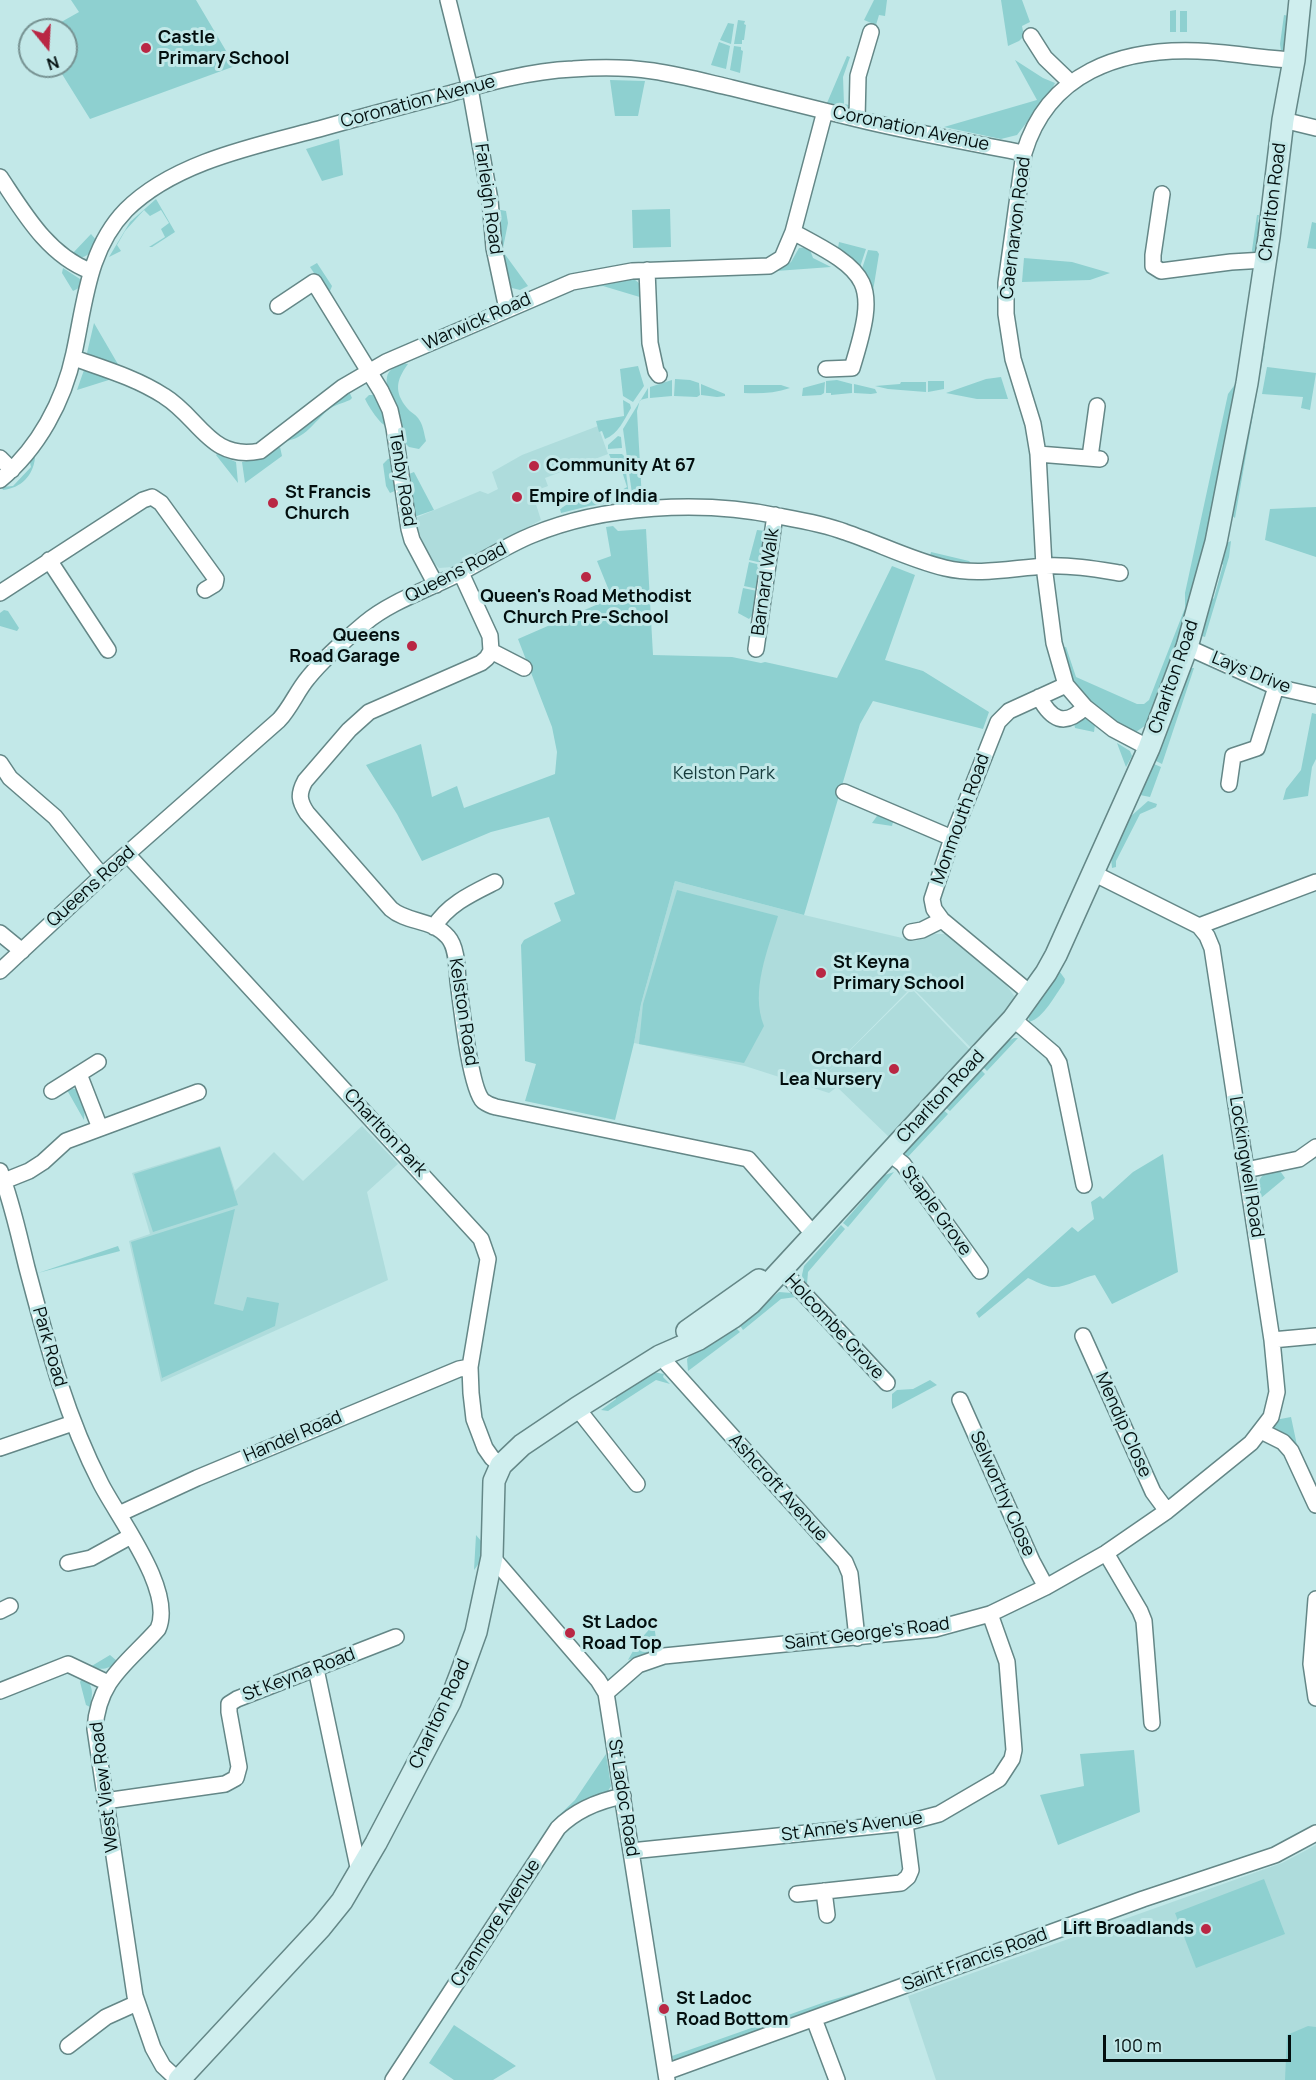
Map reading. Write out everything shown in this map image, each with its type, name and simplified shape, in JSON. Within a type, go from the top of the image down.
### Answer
[{"type":"street","name":"Farleigh Road","points":[[448,0],[470,88],[488,190],[494,248],[507,309]]},
{"type":"street","name":"Charlton Road","points":[[178,2080],[321,1927],[342,1901],[376,1843],[450,1702],[476,1632],[492,1557],[494,1481],[501,1465],[522,1445],[578,1408],[660,1356],[699,1338],[732,1318],[751,1303],[1013,1019],[1056,955],[1149,748],[1187,647],[1218,534],[1234,460],[1265,260],[1283,120],[1294,60],[1300,0]]},
{"type":"street","points":[[857,119],[858,76],[871,32]]},
{"type":"street","points":[[1031,36],[1045,58],[1070,82]]},
{"type":"street","name":"Caernarvon Road","points":[[1066,685],[1054,643],[1044,566],[1038,454],[1033,424],[1013,359],[1006,314],[1006,284],[1024,153],[1030,132],[1038,117],[1070,82],[1127,57],[1198,51],[1294,60]]},
{"type":"street","name":"Coronation Avenue","points":[[6,475],[37,442],[57,403],[74,358],[90,271],[100,247],[126,210],[146,193],[172,176],[202,163],[285,138],[512,77],[572,69],[606,68],[650,70],[682,76],[857,119],[1024,153]]},
{"type":"street","name":"Warwick Road","points":[[74,358],[125,375],[166,397],[220,447],[233,453],[245,454],[260,451],[343,387],[386,362],[572,282],[607,274],[647,270],[769,266],[782,258],[793,232],[825,111]]},
{"type":"street","points":[[1283,120],[1316,128]]},
{"type":"street","points":[[0,177],[39,232],[57,252],[75,265],[90,271]]},
{"type":"street","points":[[1162,194],[1153,255],[1154,266],[1161,272],[1231,262],[1265,260]]},
{"type":"street","points":[[793,232],[833,253],[855,269],[865,292],[867,301],[864,329],[852,368],[826,369]]},
{"type":"street","points":[[647,270],[650,343],[656,371],[659,375]]},
{"type":"street","name":"Tenby Road","points":[[279,306],[314,282],[381,391],[392,416],[409,529],[436,585]]},
{"type":"street","points":[[1038,454],[1095,458],[1097,406]]},
{"type":"street","points":[[0,458],[6,475]]},
{"type":"street","points":[[0,593],[142,500],[152,497],[161,503],[216,579],[215,584],[205,591]]},
{"type":"street","name":"Queens Road","points":[[0,971],[102,876],[279,720],[319,665],[364,624],[392,605],[461,573],[530,535],[580,518],[632,511],[709,507],[775,515],[843,531],[921,561],[957,570],[1005,572],[1044,566],[1078,566],[1120,573]]},
{"type":"street","name":"Barnard Walk","points":[[756,649],[775,515]]},
{"type":"street","points":[[49,560],[108,650]]},
{"type":"street","points":[[461,573],[490,636],[490,651],[487,658],[481,663],[369,712],[349,730],[305,781],[300,791],[300,802],[391,909],[406,918],[434,927],[447,911],[462,899],[495,882]]},
{"type":"street","name":"Lays Drive","points":[[1187,647],[1276,687],[1316,696]]},
{"type":"street","points":[[490,651],[524,668]]},
{"type":"street","points":[[1066,685],[1084,707],[1113,729],[1149,748]]},
{"type":"street","name":"Monmouth Road","points":[[942,920],[934,909],[932,899],[952,838],[999,722],[1009,711],[1066,685]]},
{"type":"street","points":[[1229,784],[1233,756],[1257,748],[1276,687]]},
{"type":"street","points":[[1039,697],[1052,716],[1060,720],[1072,717],[1084,707]]},
{"type":"street","points":[[0,764],[5,782],[55,817],[102,876]]},
{"type":"street","points":[[844,792],[952,838]]},
{"type":"street","name":"Charlton Park","points":[[127,854],[481,1239],[488,1259],[470,1366],[471,1393],[474,1419],[485,1448],[501,1465]]},
{"type":"street","points":[[1093,873],[1199,926],[1316,882]]},
{"type":"street","points":[[911,932],[922,930],[942,920],[1030,994]]},
{"type":"street","name":"Lockingwell Road","points":[[1199,926],[1207,936],[1212,948],[1272,1340],[1277,1392],[1270,1417],[1261,1431]]},
{"type":"street","name":"Kelston Road","points":[[434,927],[448,937],[454,953],[476,1087],[483,1101],[496,1107],[748,1159],[809,1242]]},
{"type":"street","points":[[0,933],[22,951]]},
{"type":"street","points":[[1013,1019],[1053,1053],[1059,1063],[1084,1185]]},
{"type":"street","points":[[52,1090],[98,1062]]},
{"type":"street","points":[[79,1074],[100,1128]]},
{"type":"street","points":[[2,1176],[29,1171],[43,1162],[66,1141],[191,1099]]},
{"type":"street","points":[[1246,1170],[1299,1159],[1316,1147]]},
{"type":"street","name":"Staple Grove","points":[[889,1153],[903,1164],[980,1271]]},
{"type":"street","name":"Park Road","points":[[2,1176],[5,1203],[64,1400],[102,1486],[119,1514]]},
{"type":"street","name":"Charlton Road","points":[[660,1356],[672,1342],[809,1242]]},
{"type":"street","name":"Holcombe Grove","points":[[782,1270],[887,1383]]},
{"type":"street","name":"Mendip Close","points":[[1083,1336],[1153,1492],[1167,1511]]},
{"type":"street","points":[[1272,1340],[1316,1336]]},
{"type":"street","name":"Ashcroft Avenue","points":[[660,1356],[845,1562],[850,1574],[857,1638]]},
{"type":"street","name":"Handel Road","points":[[119,1514],[197,1478],[470,1366]]},
{"type":"street","name":"Selworthy Close","points":[[960,1400],[1032,1561],[1046,1587]]},
{"type":"street","points":[[578,1408],[637,1484]]},
{"type":"street","points":[[0,1448],[73,1423]]},
{"type":"street","points":[[1261,1431],[1283,1442],[1291,1451],[1316,1505]]},
{"type":"street","name":"Saint George's Road","points":[[606,1693],[638,1665],[664,1656],[935,1629],[990,1614],[1046,1587],[1106,1553],[1167,1511],[1251,1443],[1261,1431]]},
{"type":"street","name":"West View Road","points":[[119,1514],[158,1590],[162,1620],[158,1629],[102,1692],[96,1710],[95,1729],[137,2003],[153,2048],[164,2066],[178,2080]]},
{"type":"street","points":[[68,1563],[91,1558],[131,1536]]},
{"type":"street","points":[[1106,1553],[1144,1621],[1152,1723]]},
{"type":"street","name":"St Ladoc Road","points":[[492,1557],[598,1680],[606,1693],[666,2076]]},
{"type":"street","points":[[1316,1599],[1311,1664],[1316,1698]]},
{"type":"street","name":"St Anne's Avenue","points":[[631,1851],[905,1823],[939,1814],[999,1779],[1012,1760],[1014,1750],[1007,1662],[990,1614]]},
{"type":"street","name":"St Keyna Road","points":[[105,1801],[225,1784],[236,1778],[239,1767],[229,1704],[396,1637]]},
{"type":"street","points":[[0,1691],[68,1664],[108,1683]]},
{"type":"street","points":[[316,1669],[359,1872]]},
{"type":"street","name":"Cranmore Avenue","points":[[393,2080],[558,1828],[579,1810],[607,1799],[623,1796]]},
{"type":"street","points":[[797,1894],[902,1883],[908,1877],[910,1870],[905,1823]]},
{"type":"street","points":[[351,1830],[376,1843]]},
{"type":"street","name":"Saint Francis Road","points":[[666,2076],[814,2019],[1143,1899],[1275,1855],[1316,1833]]},
{"type":"street","points":[[824,1891],[827,1916]]},
{"type":"street","points":[[68,2046],[106,2017],[137,2003]]},
{"type":"street","points":[[814,2019],[837,2080]]},
{"type":"shaded area","points":[[598,426],[608,454],[545,478],[548,486],[532,492],[541,520],[453,567],[439,568],[431,560],[413,519],[480,491],[488,494],[498,489],[492,472],[522,455]]},
{"type":"shaded area","name":"St Keyna Primary School","points":[[675,881],[915,941],[935,934],[947,934],[1007,986],[1015,997],[1011,1006],[973,1050],[912,987],[816,1084],[912,989],[971,1051],[890,1138],[837,1087],[829,1093],[745,1066],[634,1043],[641,1004]]},
{"type":"shaded area","points":[[362,1126],[398,1164],[367,1192],[388,1280],[161,1382],[129,1241],[150,1234],[132,1173],[220,1146],[235,1191],[274,1152],[303,1181]]},
{"type":"shaded area","name":"Lift Broadlands","points":[[1316,1845],[1316,2080],[936,2080],[908,1996],[1282,1863]]},
{"type":"green space","name":"Castle Primary School","points":[[71,0],[196,0],[235,66],[90,119],[64,78],[78,78],[78,18],[68,18],[79,12]]},
{"type":"green space","points":[[874,0],[887,0],[885,16],[879,15],[876,25],[864,20]]},
{"type":"green space","points":[[1001,0],[1022,0],[1030,22],[1022,26],[1024,36],[1008,46]]},
{"type":"green space","points":[[1176,10],[1176,32],[1170,32],[1170,11]]},
{"type":"green space","points":[[1180,11],[1187,11],[1187,32],[1180,32]]},
{"type":"green space","points":[[1284,15],[1289,16],[1287,48],[1281,51],[1280,44]]},
{"type":"green space","points":[[738,20],[745,21],[744,40],[742,44],[734,44]]},
{"type":"green space","points":[[728,23],[734,24],[731,44],[720,40]]},
{"type":"green space","points":[[719,42],[730,46],[726,69],[711,65]]},
{"type":"green space","points":[[734,46],[741,47],[743,51],[740,73],[730,70]]},
{"type":"green space","points":[[847,56],[850,57],[843,77],[844,104],[854,106],[852,109],[827,103]]},
{"type":"green space","points":[[1015,60],[1055,83],[1017,135],[1001,139],[944,127],[1037,100]]},
{"type":"green space","points":[[610,80],[645,81],[638,116],[615,116]]},
{"type":"green space","points":[[339,139],[343,175],[322,181],[306,149]]},
{"type":"green space","points":[[156,199],[175,232],[149,247],[165,237],[161,229],[169,223],[161,210],[150,216],[144,210],[125,231],[117,245],[121,251],[109,257],[130,222]]},
{"type":"green space","points":[[670,209],[671,247],[633,248],[632,210]]},
{"type":"green space","points":[[496,211],[506,211],[508,223],[502,253]]},
{"type":"green space","points":[[1257,215],[1259,215],[1258,222],[1264,227],[1261,249],[1254,256],[1252,250]]},
{"type":"green space","points":[[1312,222],[1316,223],[1316,249],[1307,248]]},
{"type":"green space","points":[[91,234],[97,241],[90,253],[77,258],[72,254]]},
{"type":"green space","points":[[839,242],[866,249],[860,267],[838,248]]},
{"type":"green space","points":[[809,247],[813,258],[831,267],[776,271],[791,262],[799,248]]},
{"type":"green space","points":[[868,250],[877,251],[879,254],[873,291],[870,290],[867,277],[862,269]]},
{"type":"green space","points":[[504,253],[528,286],[520,290],[512,288],[508,281]]},
{"type":"green space","points":[[1024,258],[1072,262],[1110,273],[1090,280],[1022,282]]},
{"type":"green space","points":[[317,263],[332,286],[330,291],[326,291],[310,267]]},
{"type":"green space","points":[[63,268],[80,279],[81,287],[73,291],[62,273]]},
{"type":"green space","points":[[629,277],[640,285],[643,298],[603,286],[579,289],[576,286]]},
{"type":"green space","points":[[94,323],[119,366],[91,357],[87,353]]},
{"type":"green space","points":[[1260,345],[1265,346],[1235,518],[1231,515]]},
{"type":"green space","points":[[400,363],[408,364],[399,381],[400,397],[407,408],[420,420],[426,441],[419,449],[409,447],[404,442],[392,409],[387,383],[388,375]]},
{"type":"green space","points":[[638,366],[644,386],[633,402],[623,396],[620,369]]},
{"type":"green space","points":[[1267,367],[1316,373],[1310,410],[1301,408],[1303,397],[1262,394]]},
{"type":"green space","points":[[88,369],[115,378],[77,390],[84,370]]},
{"type":"green space","points":[[1001,377],[1008,399],[977,399],[946,393],[986,379]]},
{"type":"green space","points":[[675,379],[699,383],[700,395],[697,397],[674,396]]},
{"type":"green space","points":[[672,380],[672,396],[650,398],[650,387]]},
{"type":"green space","points":[[837,380],[852,384],[852,393],[831,395],[831,393],[826,393],[826,381]]},
{"type":"green space","points":[[928,381],[944,381],[944,389],[928,392]]},
{"type":"green space","points":[[825,382],[824,393],[821,395],[802,396],[803,388]]},
{"type":"green space","points":[[901,382],[926,382],[926,392],[875,386],[900,384]]},
{"type":"green space","points":[[1236,383],[1208,524],[1211,529],[1192,613],[1153,720],[1136,732],[1110,719],[1079,691],[1072,679],[1062,648],[1066,647],[1076,677],[1137,704],[1144,704],[1149,700],[1185,608],[1185,593],[1228,394]]},
{"type":"green space","points":[[701,384],[725,394],[725,396],[701,395]]},
{"type":"green space","points":[[854,384],[875,389],[877,393],[854,393]]},
{"type":"green space","points":[[744,385],[781,385],[790,388],[767,393],[744,393]]},
{"type":"green space","points":[[648,388],[648,398],[641,400]]},
{"type":"green space","points":[[348,389],[352,398],[350,400],[330,408],[309,429],[292,440],[285,441]]},
{"type":"green space","points":[[369,395],[375,395],[384,412],[388,427],[378,419],[369,406],[365,399]]},
{"type":"green space","points":[[623,400],[630,404],[631,408],[617,430],[605,439],[602,431],[599,432],[596,421],[624,416]]},
{"type":"green space","points":[[639,402],[637,411],[642,500],[633,501],[623,429]]},
{"type":"green space","points":[[618,436],[621,437],[622,448],[608,449],[608,445]]},
{"type":"green space","points":[[280,447],[282,456],[245,483],[242,462],[261,458]]},
{"type":"green space","points":[[609,454],[624,456],[629,496],[628,501],[625,502],[620,491],[627,487],[619,462],[613,464]]},
{"type":"green space","points":[[216,455],[236,462],[238,483]]},
{"type":"green space","points":[[33,456],[34,464],[29,476],[21,484],[3,490],[2,487],[13,486],[31,467],[29,458]]},
{"type":"green space","points":[[393,458],[397,490],[390,493],[386,486],[383,464]]},
{"type":"green space","points":[[414,472],[434,510],[414,517],[408,477]]},
{"type":"green space","points":[[609,497],[612,503],[561,513],[560,509],[569,503]]},
{"type":"green space","points":[[1316,507],[1316,557],[1265,540],[1270,509]]},
{"type":"green space","name":"Kelston Park","points":[[613,526],[618,531],[646,529],[653,655],[732,657],[837,678],[892,566],[915,575],[885,660],[923,671],[989,712],[983,729],[873,701],[860,724],[804,915],[675,881],[641,1004],[615,1120],[525,1101],[536,1064],[525,1061],[521,945],[524,940],[561,921],[554,903],[575,894],[549,817],[491,832],[422,861],[397,814],[366,765],[421,744],[432,797],[457,786],[464,808],[555,774],[557,752],[552,727],[518,639],[612,598],[597,561],[611,556],[606,527]]},
{"type":"green space","points":[[757,530],[766,531],[762,563],[749,560]]},
{"type":"green space","points":[[1231,541],[1229,557],[1205,637],[1202,636],[1204,616],[1208,605],[1214,598],[1223,565],[1220,561],[1224,544]]},
{"type":"green space","points":[[931,552],[969,561],[972,564],[951,562],[930,556]]},
{"type":"green space","points":[[749,562],[761,565],[758,589],[744,586]]},
{"type":"green space","points":[[743,588],[757,591],[754,613],[749,619],[738,613]]},
{"type":"green space","points":[[4,610],[8,611],[19,628],[17,631],[0,626],[0,613]]},
{"type":"green space","points":[[1192,668],[1194,668],[1162,764],[1156,761],[1154,756]]},
{"type":"green space","points":[[1312,713],[1316,714],[1316,759],[1312,767],[1308,796],[1283,800],[1286,789],[1301,770]]},
{"type":"green space","points":[[1084,716],[1095,725],[1094,732],[1075,728],[1074,723]]},
{"type":"green space","points":[[1117,743],[1130,751],[1132,756],[1126,767]]},
{"type":"green space","points":[[1154,764],[1161,767],[1150,797],[1140,795]]},
{"type":"green space","points":[[1148,801],[1157,804],[1156,807],[1140,814],[1116,861],[1116,867],[1112,868],[1111,858],[1130,817]]},
{"type":"green space","points":[[884,814],[893,822],[892,826],[872,823],[877,816]]},
{"type":"green space","points":[[677,890],[778,916],[765,957],[760,985],[760,1013],[764,1026],[744,1063],[639,1044],[643,1004]]},
{"type":"green space","points":[[1057,968],[1065,979],[1064,983],[1040,1016],[1029,1022],[1028,1012]]},
{"type":"green space","points":[[1018,1038],[987,1071],[983,1067],[1005,1043]]},
{"type":"green space","points":[[981,1070],[985,1074],[950,1111],[943,1106],[950,1103]]},
{"type":"green space","points":[[71,1088],[78,1090],[85,1107],[84,1120],[67,1090]]},
{"type":"green space","points":[[941,1108],[948,1114],[906,1159],[905,1150]]},
{"type":"green space","points":[[220,1147],[238,1205],[153,1232],[134,1174]]},
{"type":"green space","points":[[1163,1154],[1178,1272],[1112,1304],[1095,1275],[1057,1287],[1046,1286],[1028,1278],[979,1318],[976,1313],[1072,1227],[1078,1232],[1094,1219],[1091,1202],[1100,1196],[1103,1199],[1133,1172]]},
{"type":"green space","points":[[1278,1168],[1285,1178],[1261,1198],[1260,1178]]},
{"type":"green space","points":[[894,1172],[848,1227],[843,1223],[885,1175]]},
{"type":"green space","points":[[235,1209],[214,1304],[243,1311],[247,1297],[279,1303],[275,1326],[162,1378],[131,1242]]},
{"type":"green space","points":[[841,1225],[845,1229],[808,1272],[807,1284],[803,1284],[804,1266]]},
{"type":"green space","points":[[118,1246],[120,1251],[38,1273]]},
{"type":"green space","points":[[779,1292],[792,1293],[796,1297],[781,1299],[743,1330],[739,1324]]},
{"type":"green space","points":[[735,1327],[740,1332],[688,1371],[687,1359],[691,1354]]},
{"type":"green space","points":[[653,1372],[664,1374],[663,1377],[670,1384],[656,1380],[608,1411],[601,1410],[616,1399],[614,1395]]},
{"type":"green space","points":[[930,1380],[937,1385],[892,1409],[892,1394],[897,1390],[913,1389]]},
{"type":"green space","points":[[1291,1417],[1298,1450],[1276,1432],[1273,1425],[1275,1420]]},
{"type":"green space","points":[[476,1535],[482,1542],[480,1562],[474,1570]]},
{"type":"green space","points":[[654,1624],[656,1639],[650,1652],[628,1660],[638,1642]]},
{"type":"green space","points":[[110,1655],[117,1661],[108,1668],[90,1667]]},
{"type":"green space","points":[[83,1676],[92,1690],[90,1707],[86,1705],[80,1682]]},
{"type":"green space","points":[[1134,1750],[1140,1812],[1058,1845],[1040,1795],[1084,1786],[1080,1754]]},
{"type":"green space","points":[[606,1754],[611,1786],[608,1791],[542,1840],[551,1823],[575,1800]]},
{"type":"green space","points":[[1264,1879],[1285,1934],[1196,1968],[1175,1913]]},
{"type":"green space","points":[[906,1978],[676,2061],[672,2056],[825,2002]]},
{"type":"green space","points":[[454,2025],[516,2066],[493,2080],[454,2080],[429,2063]]},
{"type":"green space","points":[[1308,2026],[1316,2027],[1316,2080],[1285,2080],[1287,2035]]},
{"type":"place","name":"Castle Primary School","points":[[146,48]]},
{"type":"place","name":"Community At 67","points":[[534,466]]},
{"type":"place","name":"Empire of India","points":[[517,497]]},
{"type":"place","name":"St Francis Church","points":[[273,503]]},
{"type":"place","name":"Queen's Road Methodist Church Pre-School","points":[[586,577]]},
{"type":"place","name":"Queens Road Garage","points":[[412,646]]},
{"type":"place","name":"St Keyna Primary School","points":[[821,973]]},
{"type":"place","name":"Orchard Lea Nursery","points":[[894,1069]]},
{"type":"place","name":"St Ladoc Road Top","points":[[570,1633]]},
{"type":"place","name":"Lift Broadlands","points":[[1206,1929]]},
{"type":"place","name":"St Ladoc Road Bottom","points":[[664,2009]]}]
